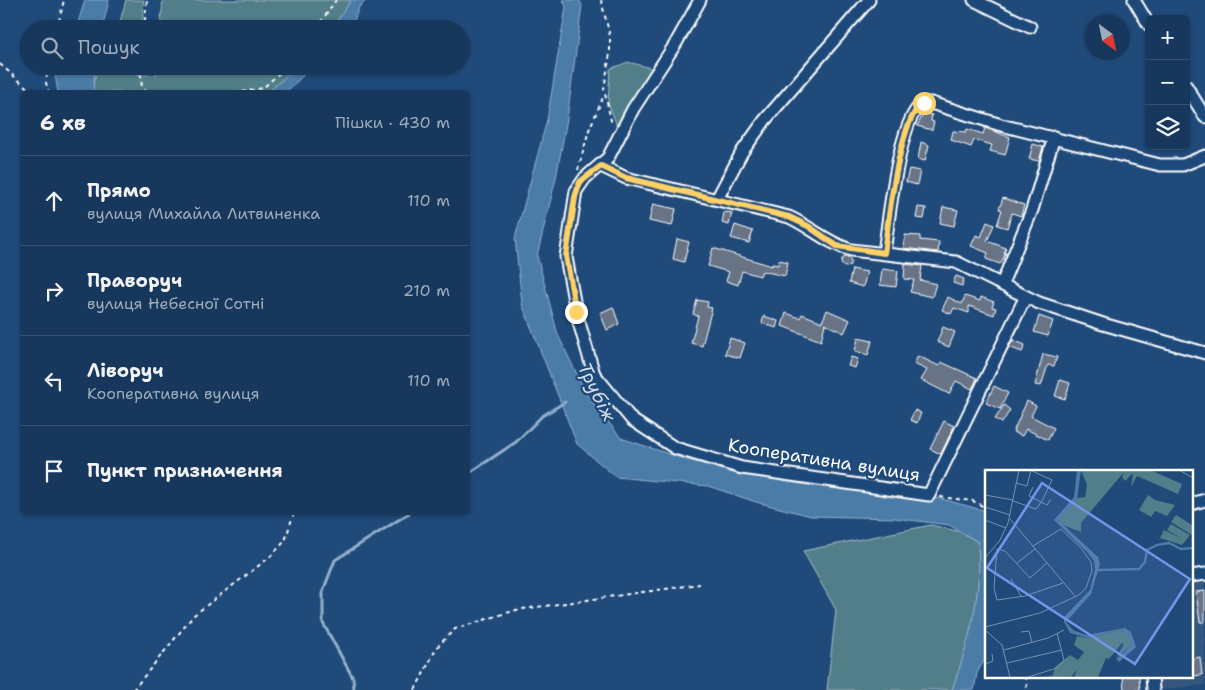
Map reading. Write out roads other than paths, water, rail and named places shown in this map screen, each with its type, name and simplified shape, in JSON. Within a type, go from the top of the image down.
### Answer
[{"type":"street","points":[[700,0],[676,43],[633,109],[608,158],[601,166],[622,177],[789,217],[808,226],[837,246],[950,261],[977,271],[1025,298],[1103,324],[1205,353]]},
{"type":"street","points":[[717,199],[742,152],[765,120],[869,0]]},
{"type":"street","points":[[974,0],[1030,27]]},
{"type":"street","points":[[1134,0],[1145,18]]},
{"type":"street","points":[[1190,93],[1205,117]]},
{"type":"street","points":[[884,253],[900,153],[910,119],[920,104],[931,103],[974,118],[1168,166],[1188,164],[1205,156]]},
{"type":"street","points":[[1002,284],[1032,210],[1054,137]]},
{"type":"street","name":"Кооперативна вулиця","points":[[601,166],[584,178],[578,186],[566,251],[576,312],[594,374],[632,420],[675,448],[742,468],[929,495],[1025,298]]},
{"type":"street","points":[[1192,504],[1205,500]]},
{"type":"street","points":[[1192,576],[1205,574]]},
{"type":"waterway","points":[[470,473],[516,442],[542,416],[565,402]]},
{"type":"waterway","points":[[354,690],[353,678],[323,623],[323,591],[335,560],[406,515]]},
{"type":"water label","name":"Трубіж","points":[[597,392]]}]
